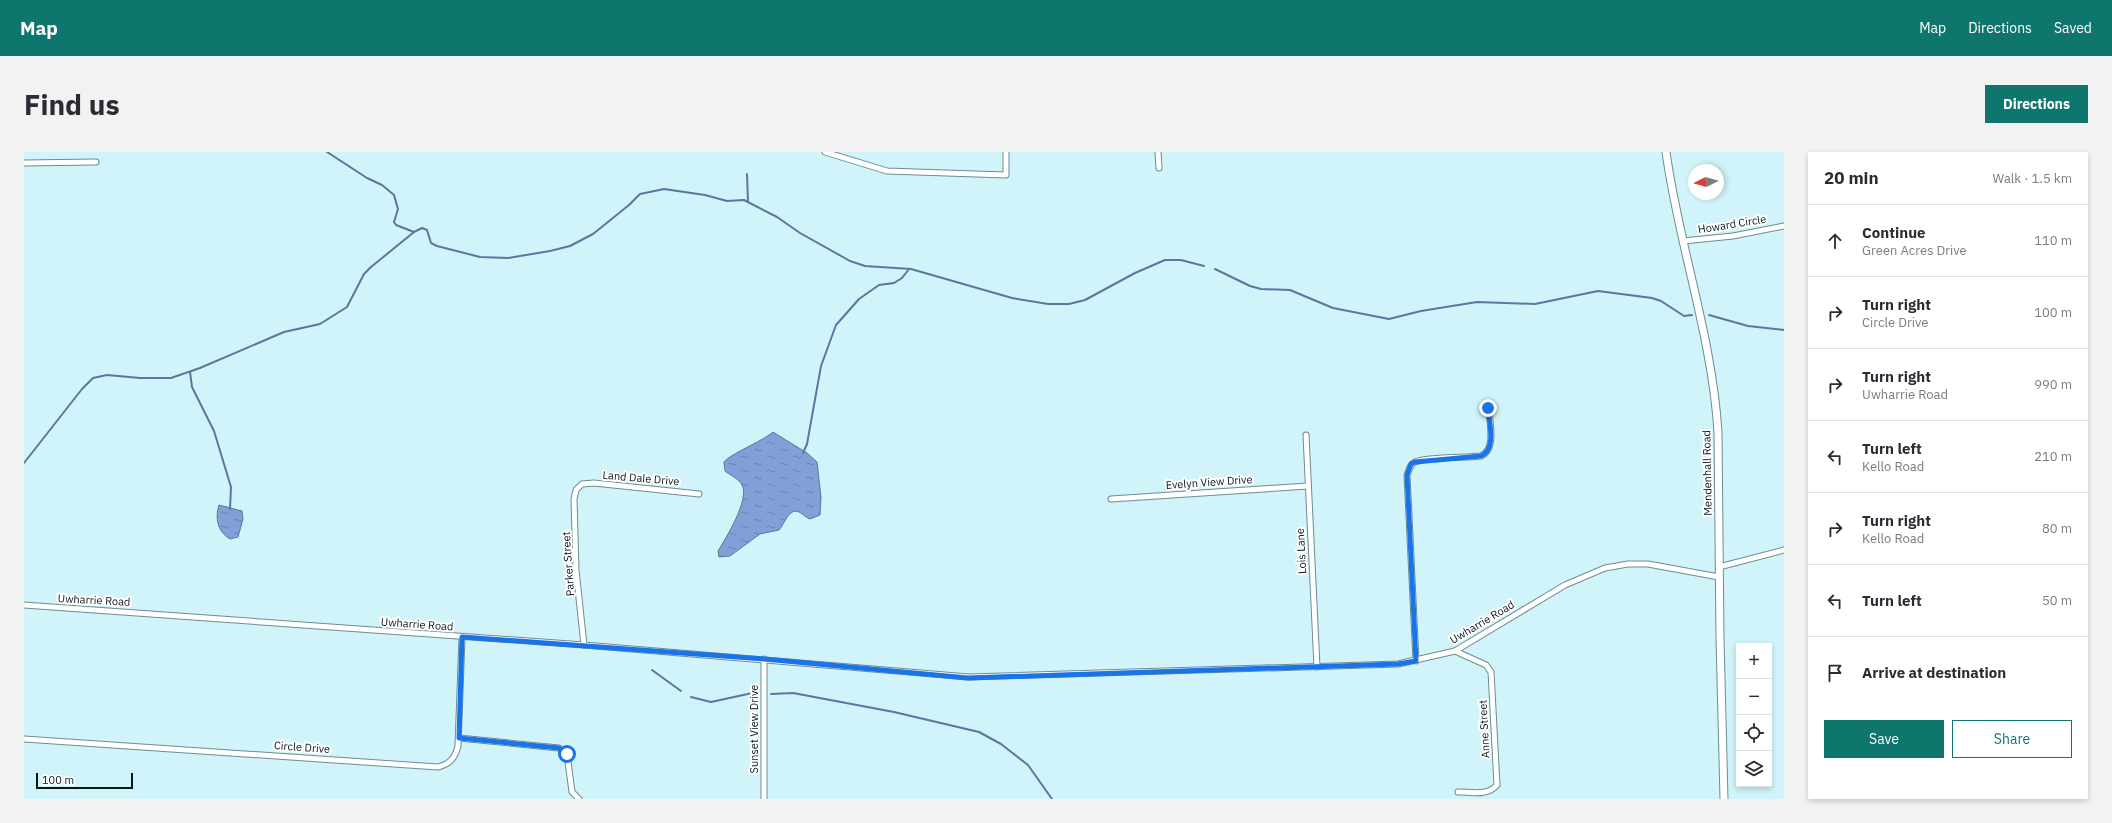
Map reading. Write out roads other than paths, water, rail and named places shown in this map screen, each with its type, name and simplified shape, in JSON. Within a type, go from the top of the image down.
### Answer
[{"type":"street","points":[[826,152],[887,170],[1006,175],[1006,152]]},
{"type":"street","points":[[1158,152],[1159,168]]},
{"type":"street","name":"Mendenhall Road","points":[[1666,152],[1671,192],[1702,321],[1716,400],[1718,432],[1719,577],[1724,799]]},
{"type":"street","points":[[24,163],[96,162]]},
{"type":"street","name":"Howard Circle","points":[[1683,242],[1733,236],[1784,226]]},
{"type":"street","points":[[1416,661],[1406,488],[1409,469],[1411,464],[1421,460],[1481,456],[1490,450],[1488,408]]},
{"type":"street","name":"Lois Lane","points":[[1306,435],[1317,667]]},
{"type":"street","name":"Land Dale Drive","points":[[582,484],[699,494]]},
{"type":"street","name":"Parker Street","points":[[582,484],[576,490],[574,498],[576,570],[584,645]]},
{"type":"street","name":"Evelyn View Drive","points":[[1112,499],[1308,486]]},
{"type":"street","points":[[1719,567],[1784,550]]},
{"type":"street","name":"Uwharrie Road","points":[[24,605],[584,645],[764,659],[968,678],[1398,664],[1455,652],[1565,585],[1604,568],[1628,564],[1648,564],[1719,577]]},
{"type":"street","name":"Circle Drive","points":[[24,739],[438,767],[446,765],[453,760],[459,738],[462,637]]},
{"type":"street","name":"Anne Street","points":[[1455,652],[1486,665],[1490,672],[1497,785],[1492,790],[1484,792],[1458,792]]},
{"type":"street","name":"Sunset View Drive","points":[[764,659],[764,799]]},
{"type":"street","points":[[459,738],[559,748],[567,754],[572,792],[579,799]]},
{"type":"water","points":[[773,432],[807,453],[817,462],[821,497],[820,515],[810,519],[799,512],[792,512],[779,530],[760,534],[730,556],[719,557],[718,551],[740,509],[744,491],[741,483],[725,471],[724,462],[732,455]]},
{"type":"water","points":[[219,505],[242,511],[243,519],[238,537],[230,539],[222,532],[217,519]]},
{"type":"waterway","points":[[327,152],[367,178],[382,185],[394,195],[398,209],[394,222],[396,225],[414,232]]},
{"type":"waterway","points":[[747,174],[748,202]]},
{"type":"waterway","points":[[24,463],[82,389],[93,378],[107,375],[140,378],[171,378],[200,368],[284,332],[320,324],[347,307],[364,274],[371,267],[414,232],[422,228],[427,230],[431,243],[437,246],[480,257],[508,258],[570,246],[593,234],[629,205],[640,194],[664,189],[705,195],[727,201],[744,200],[777,217],[800,233],[850,261],[865,266],[911,269],[1012,298],[1048,304],[1069,304],[1085,300],[1135,273],[1165,260],[1181,260],[1204,266]]},
{"type":"waterway","points":[[803,453],[807,444],[821,366],[836,325],[859,299],[879,285],[894,283],[902,278],[909,269]]},
{"type":"waterway","points":[[1215,269],[1250,286],[1261,289],[1290,290],[1333,308],[1389,319],[1421,311],[1477,302],[1535,304],[1598,291],[1652,298],[1661,301],[1684,316],[1692,315]]},
{"type":"waterway","points":[[1709,315],[1748,326],[1784,330]]},
{"type":"waterway","points":[[190,372],[192,387],[214,431],[231,487],[230,509]]},
{"type":"waterway","points":[[652,670],[681,691]]},
{"type":"waterway","points":[[691,697],[711,702],[757,692]]},
{"type":"waterway","points":[[771,694],[793,693],[894,712],[979,732],[1001,744],[1028,765],[1052,799]]}]
